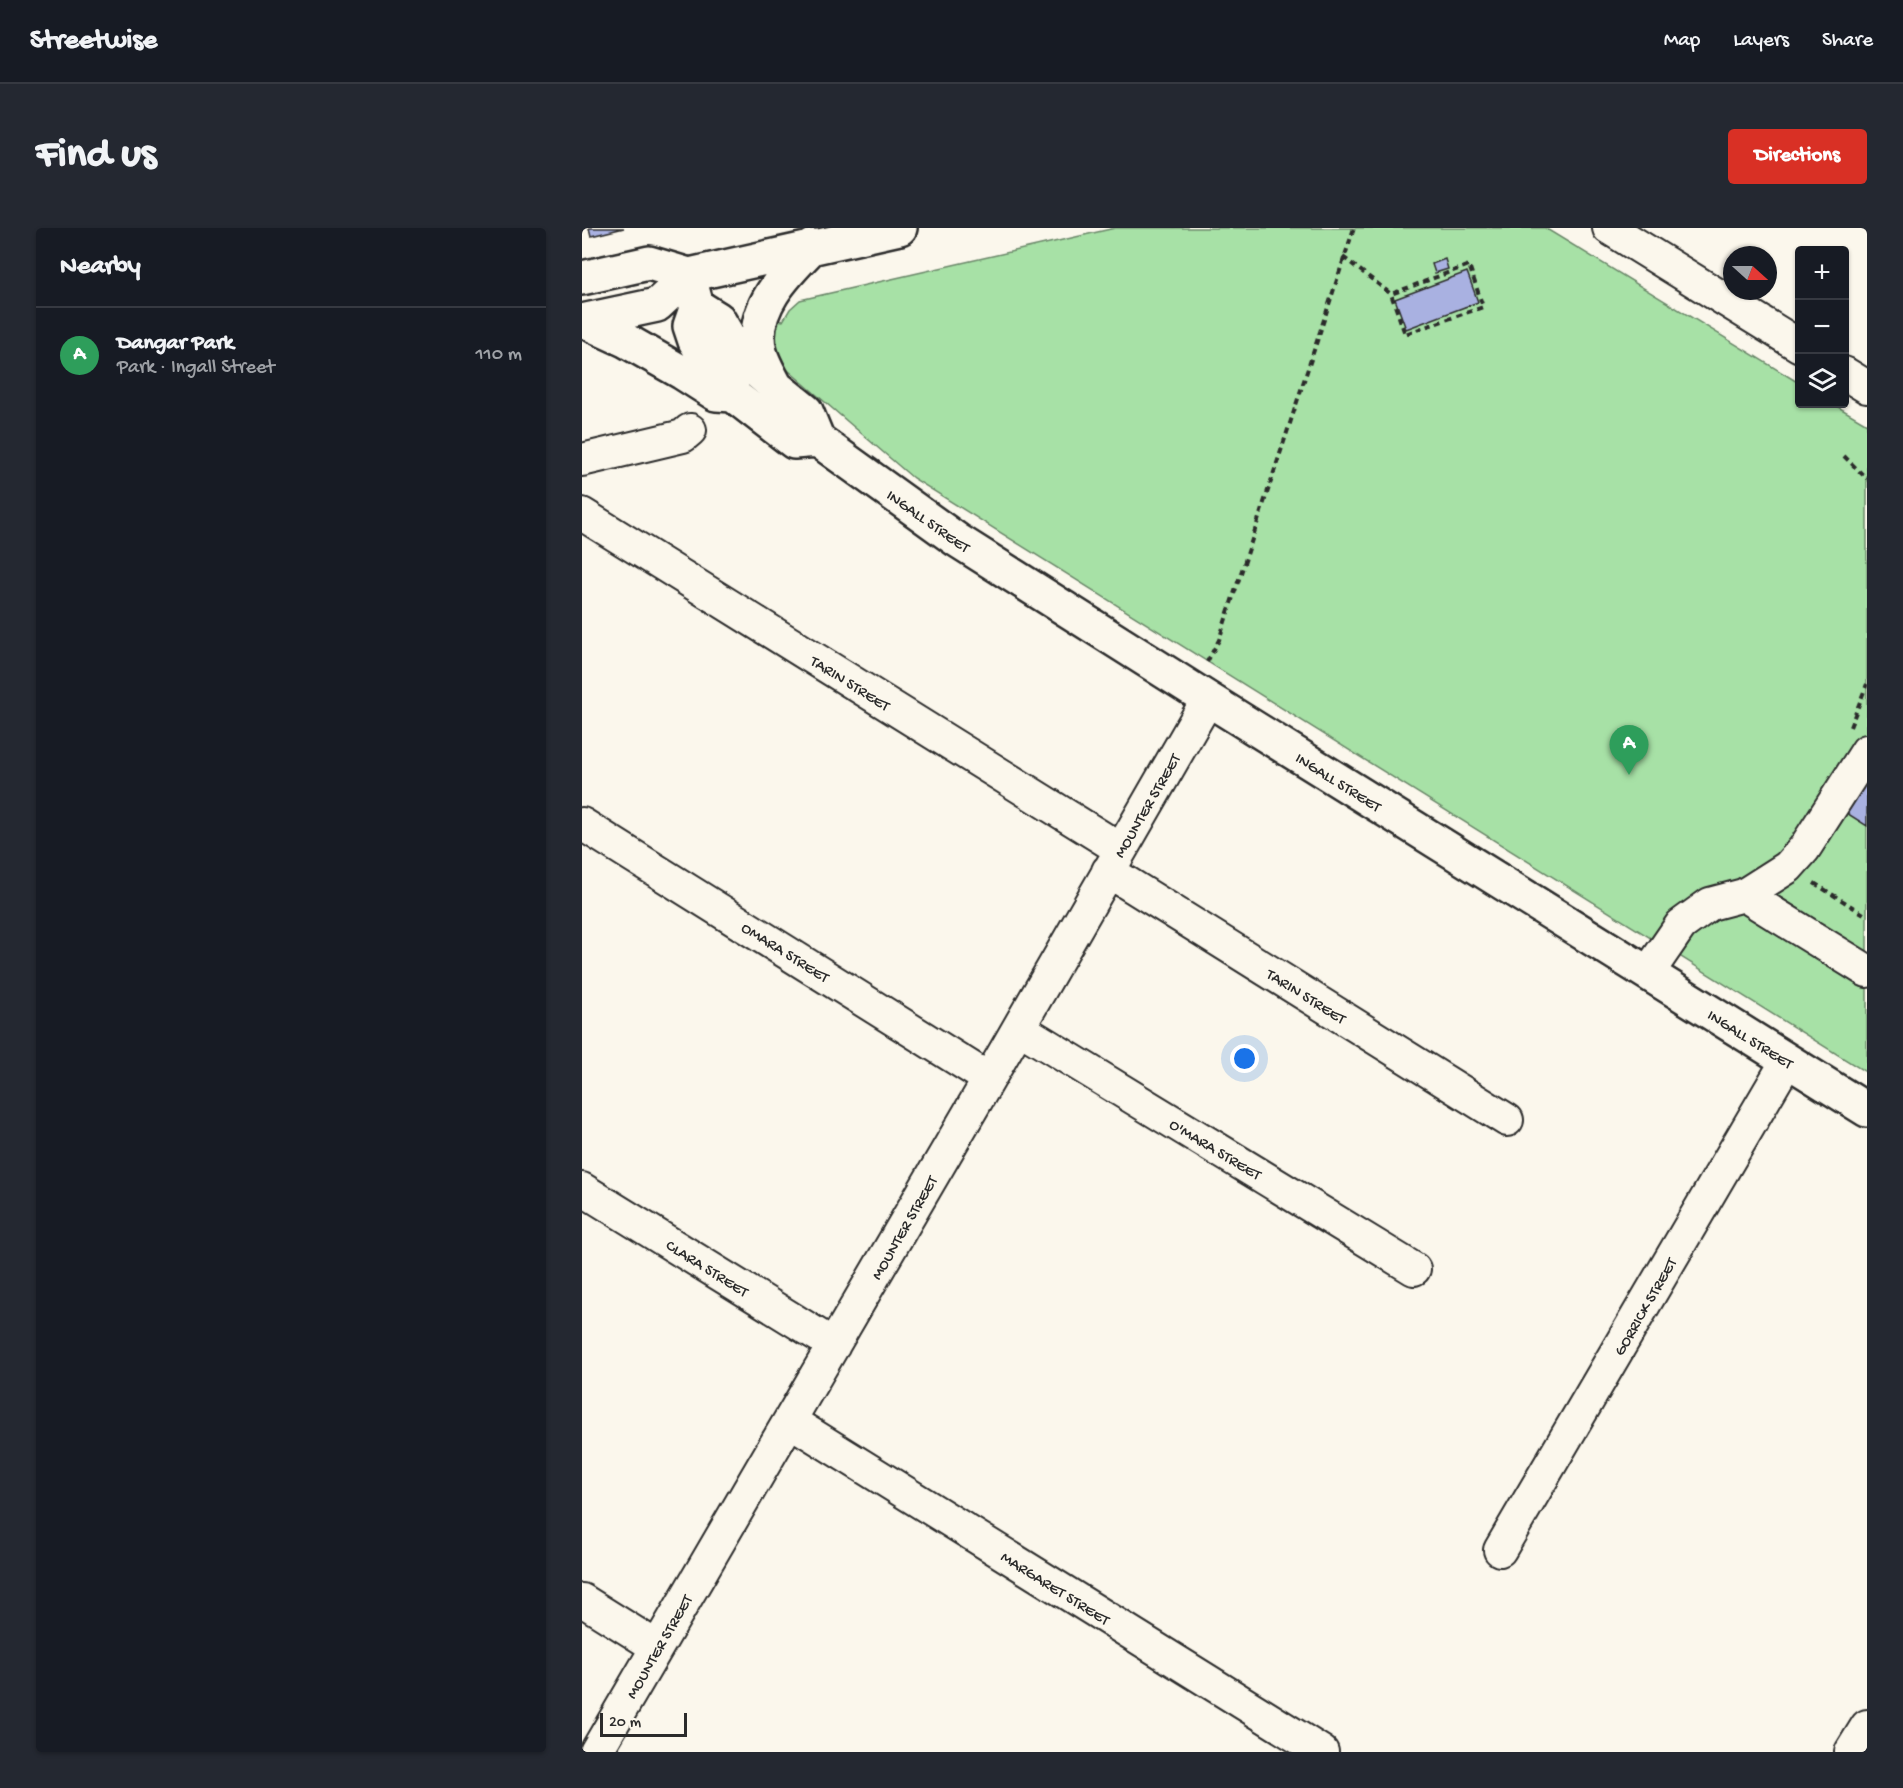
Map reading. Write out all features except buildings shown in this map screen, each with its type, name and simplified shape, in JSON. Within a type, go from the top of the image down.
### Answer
[{"type":"main road","points":[[583,321],[657,305],[813,246],[900,228]]},
{"type":"main road","points":[[776,387],[760,352],[759,328],[762,315],[778,285],[813,246]]},
{"type":"main road","points":[[582,278],[649,263],[693,291],[718,319],[736,350],[806,411],[818,440],[794,442],[734,395],[716,394],[634,345],[583,321]]},
{"type":"main road","points":[[693,291],[690,326],[694,341],[710,365],[730,381],[734,395]]},
{"type":"main road","name":"INGALL STREET","points":[[818,440],[957,540],[1867,1110]]},
{"type":"street","points":[[1609,228],[1795,343]]},
{"type":"street","points":[[1849,376],[1867,387]]},
{"type":"street","points":[[582,460],[683,435],[690,430]]},
{"type":"street","name":"TARIN STREET","points":[[582,514],[1114,860],[1507,1120]]},
{"type":"street","name":"MOUNTER STREET","points":[[596,1752],[990,1079],[1208,699]]},
{"type":"street","points":[[1648,973],[1681,925],[1710,904],[1744,895],[1788,867],[1804,849],[1867,751]]},
{"type":"street","name":"OMARA STREET","points":[[582,824],[990,1079]]},
{"type":"street","points":[[1744,895],[1867,971]]},
{"type":"street","name":"O'MARA STREET","points":[[1019,1028],[1414,1269]]},
{"type":"street","name":"GORRICK STREET","points":[[1500,1550],[1787,1061]]},
{"type":"street","name":"CLARA STREET","points":[[582,1189],[834,1345]]},
{"type":"street","name":"MARGARET STREET","points":[[790,1421],[1322,1752]]},
{"type":"street","points":[[582,1600],[657,1647]]},
{"type":"street","points":[[1851,1752],[1867,1726]]},
{"type":"path","points":[[1206,665],[1219,640],[1354,228]]},
{"type":"path","points":[[1343,257],[1391,294],[1405,334],[1483,307],[1469,265],[1391,294]]},
{"type":"path","points":[[1844,456],[1867,479]]},
{"type":"path","points":[[1861,698],[1867,684]]},
{"type":"path","points":[[1788,867],[1867,916]]},
{"type":"green space","points":[[1115,228],[1545,228],[1795,381],[1795,408],[1840,408],[1867,424],[1867,1073],[913,478],[782,365],[772,340],[775,320],[783,321],[790,309],[800,300]]},
{"type":"place","name":"Dangar Park","points":[[1629,775]]}]
